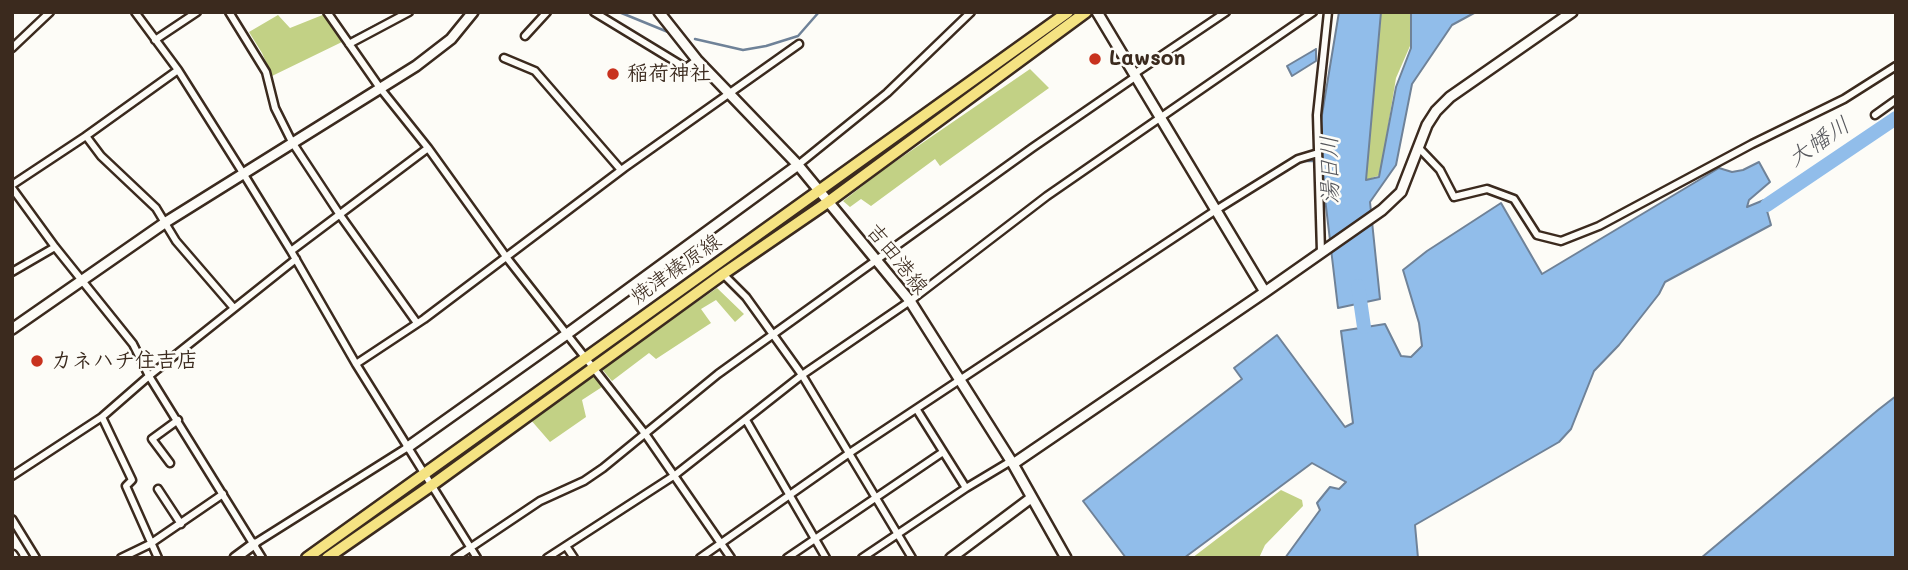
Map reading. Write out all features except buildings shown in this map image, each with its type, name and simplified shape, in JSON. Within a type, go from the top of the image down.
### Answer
[{"type":"main road","name":"焼津榛原線","points":[[307,558],[1068,12]]},
{"type":"main road","name":"焼津榛原線","points":[[327,558],[432,485],[593,366],[828,202],[1086,12]]},
{"type":"street","points":[[12,48],[50,12]]},
{"type":"street","points":[[135,12],[178,70],[243,173],[356,363],[477,558]]},
{"type":"street","points":[[155,40],[197,12]]},
{"type":"street","points":[[229,12],[266,72],[275,108],[292,142],[417,323]]},
{"type":"street","points":[[327,12],[380,88],[428,148],[507,258],[676,475],[731,558]]},
{"type":"street","points":[[349,44],[409,12]]},
{"type":"street","points":[[12,329],[166,222],[416,66],[451,39],[473,12]]},
{"type":"street","points":[[525,36],[547,12]]},
{"type":"street","points":[[594,12],[686,68],[697,60]]},
{"type":"street","name":"吉田港線","points":[[659,12],[697,60],[798,165],[910,300],[1012,462],[1066,558]]},
{"type":"street","points":[[235,558],[408,447],[798,165],[887,93],[971,12]]},
{"type":"street","points":[[1097,12],[1265,292]]},
{"type":"street","points":[[455,558],[540,502],[584,481],[646,435],[718,374],[1226,12]]},
{"type":"street","points":[[547,558],[676,475],[802,375],[910,300],[1047,196],[1313,12]]},
{"type":"street","points":[[1322,251],[1317,115],[1328,12]]},
{"type":"street","points":[[862,558],[966,488],[1012,462],[1382,210],[1401,192],[1427,125],[1436,111],[1450,97],[1572,12]]},
{"type":"street","points":[[356,363],[417,323],[621,170],[799,44]]},
{"type":"street","points":[[504,58],[535,71],[621,170]]},
{"type":"street","points":[[1419,148],[1440,170],[1454,197],[1486,189],[1514,199],[1537,235],[1561,241],[1599,226],[1752,144],[1844,99],[1896,66]]},
{"type":"street","points":[[178,70],[12,187],[55,247],[133,344],[149,376],[262,558]]},
{"type":"street","points":[[1875,115],[1896,100]]},
{"type":"street","points":[[86,136],[102,156],[156,208],[176,241],[233,307]]},
{"type":"street","points":[[291,251],[428,148]]},
{"type":"street","points":[[700,558],[848,454],[1216,210],[1298,159],[1318,153]]},
{"type":"street","points":[[12,272],[55,247]]},
{"type":"street","points":[[12,476],[102,417],[233,307],[296,259]]},
{"type":"street","points":[[723,274],[746,298],[802,375],[912,558]]},
{"type":"street","points":[[917,410],[966,488]]},
{"type":"street","points":[[102,417],[132,480],[126,486],[158,558]]},
{"type":"street","points":[[170,463],[152,439],[178,420]]},
{"type":"street","points":[[746,420],[826,558]]},
{"type":"street","points":[[787,558],[943,452]]},
{"type":"street","points":[[158,489],[181,524]]},
{"type":"street","points":[[121,558],[150,544],[223,494]]},
{"type":"street","points":[[951,558],[1031,498]]},
{"type":"street","points":[[12,519],[36,558]]},
{"type":"street","points":[[566,546],[574,558]]},
{"type":"green space","points":[[1379,12],[1410,12],[1410,46],[1396,78],[1380,175],[1366,180]]},
{"type":"green space","points":[[325,14],[344,41],[272,76],[249,32],[278,15],[290,28]]},
{"type":"green space","points":[[1030,69],[1049,88],[940,166],[935,159],[871,206],[861,199],[850,207],[843,201],[883,170]]},
{"type":"green space","points":[[717,288],[744,314],[735,322],[716,300],[701,309],[711,323],[656,359],[649,353],[612,381],[601,368]]},
{"type":"green space","points":[[593,374],[602,387],[582,400],[586,417],[550,442],[530,419]]},
{"type":"green space","points":[[1281,490],[1302,500],[1303,506],[1265,545],[1259,558],[1192,558]]},
{"type":"water","points":[[1339,12],[1381,12],[1366,180],[1379,177],[1396,87],[1411,48],[1411,12],[1476,12],[1452,25],[1412,84],[1396,165],[1370,202],[1380,299],[1338,308],[1318,139]]},
{"type":"water","points":[[1316,49],[1316,61],[1292,76],[1287,66]]},
{"type":"water","points":[[1759,162],[1770,182],[1749,200],[1747,207],[1764,200],[1771,225],[1665,282],[1659,294],[1619,345],[1594,371],[1571,429],[1559,442],[1415,525],[1418,558],[1285,558],[1320,510],[1317,503],[1330,487],[1339,489],[1346,482],[1312,463],[1184,558],[1126,558],[1083,501],[1242,379],[1234,368],[1277,335],[1345,427],[1353,423],[1341,331],[1385,324],[1401,356],[1411,357],[1422,346],[1419,323],[1403,270],[1427,251],[1501,203],[1542,274],[1719,168],[1732,172]]},
{"type":"water","points":[[1896,396],[1896,558],[1701,558],[1878,410]]},
{"type":"waterway","points":[[619,12],[668,32]]},
{"type":"waterway","points":[[695,39],[743,50],[766,46],[798,36],[819,12]]},
{"type":"waterway","points":[[351,38],[390,18]]},
{"type":"waterway","name":"大幡川","points":[[1767,205],[1896,118]]},
{"type":"waterway","points":[[1305,161],[1314,161]]},
{"type":"waterway","name":"湯日川","points":[[1358,286],[1364,327]]},
{"type":"place","name":"Lawson","points":[[1095,59]]},
{"type":"place","name":"稲荷神社","points":[[613,74]]},
{"type":"place","name":"カネハチ住吉店","points":[[37,361]]}]
